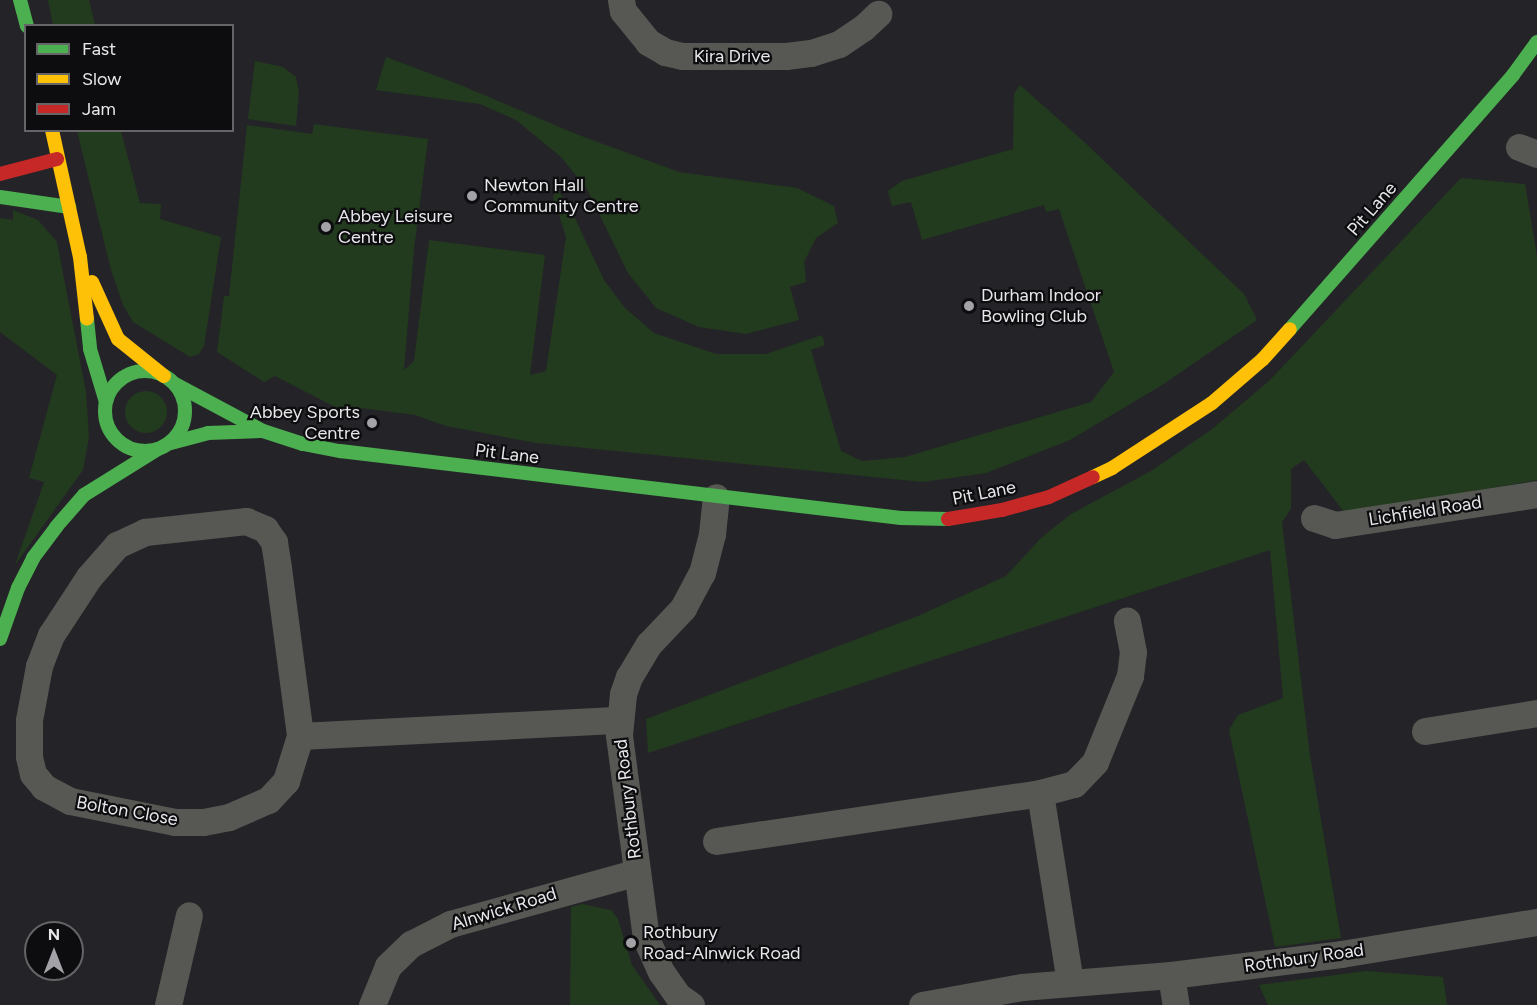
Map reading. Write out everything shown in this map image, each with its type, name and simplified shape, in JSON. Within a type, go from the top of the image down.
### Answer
[{"type":"street","points":[[20,0],[26,24]]},
{"type":"street","name":"Kira Drive","points":[[621,0],[623,11],[648,42],[665,52],[683,56],[803,54],[838,44],[873,28]]},
{"type":"street","points":[[1535,44],[1537,27]]},
{"type":"street","name":"Pit Lane","points":[[262,431],[303,444],[340,451],[901,518],[949,519],[1002,510],[1048,497],[1112,468],[1212,403],[1263,359],[1513,75],[1535,44]]},
{"type":"street","points":[[52,132],[80,257],[90,350],[106,402],[101,446]]},
{"type":"street","points":[[0,174],[57,159]]},
{"type":"street","points":[[0,197],[69,207]]},
{"type":"street","points":[[80,257],[118,339],[169,380],[262,431]]},
{"type":"street","points":[[84,495],[164,446],[180,431],[185,413],[182,395],[169,380],[140,372],[128,375],[111,391],[106,402]]},
{"type":"street","points":[[106,417],[116,438],[135,450],[164,446],[208,433],[262,431]]},
{"type":"street","points":[[0,639],[18,588],[33,558],[84,495],[92,473]]},
{"type":"street","name":"Lichfield Road","points":[[1314,518],[1335,525],[1537,494]]},
{"type":"street","name":"Rothbury Road","points":[[691,1005],[678,996],[660,972],[646,938],[620,747],[620,720],[623,694],[638,660],[683,608],[702,573],[712,534],[716,497]]},
{"type":"street","name":"Bolton Close","points":[[246,521],[265,529],[274,542],[300,736],[286,781],[268,800],[229,817],[203,822],[175,822],[70,801],[44,787],[33,774],[28,756],[29,720],[39,666],[51,635],[89,577],[117,545],[145,532],[246,521]]},
{"type":"street","points":[[716,841],[1040,794],[1074,784],[1095,762],[1131,676],[1133,652],[1127,621]]},
{"type":"street","points":[[1425,731],[1537,713]]},
{"type":"street","points":[[300,736],[620,720]]},
{"type":"street","points":[[1040,794],[1070,983]]},
{"type":"street","name":"Alnwick Road","points":[[372,1005],[388,966],[411,944],[450,924],[636,873]]},
{"type":"street","points":[[168,1005],[189,915]]},
{"type":"street","name":"Rothbury Road","points":[[922,1005],[961,1001],[1022,987],[1170,975],[1341,954],[1537,922]]},
{"type":"street","points":[[1170,975],[1176,1005]]},
{"type":"green space","points":[[48,0],[89,0],[95,24],[53,24]]},
{"type":"green space","points":[[386,57],[458,84],[576,134],[679,172],[797,188],[834,206],[838,223],[816,238],[804,262],[806,282],[790,287],[799,320],[746,334],[699,327],[656,308],[628,273],[587,189],[561,157],[516,120],[480,104],[376,90]]},
{"type":"green space","points":[[255,61],[283,67],[296,77],[299,92],[296,126],[248,119]]},
{"type":"green space","points":[[1020,85],[1083,141],[1244,294],[1257,320],[1162,385],[1070,440],[986,473],[923,482],[536,443],[446,426],[415,415],[361,408],[343,411],[275,376],[264,382],[217,352],[224,296],[229,296],[247,125],[312,134],[314,124],[428,139],[414,249],[404,370],[414,361],[429,240],[545,255],[530,375],[546,371],[566,237],[553,197],[557,188],[573,214],[604,280],[625,308],[654,333],[716,354],[766,354],[822,335],[825,345],[811,350],[841,451],[862,461],[905,457],[1091,402],[1114,372],[1059,209],[1046,212],[1044,205],[922,240],[911,202],[892,206],[888,191],[902,181],[1013,149],[1014,94]]},
{"type":"green space","points":[[77,132],[121,132],[140,203],[161,204],[160,219],[221,237],[204,346],[199,354],[190,357],[133,322],[123,305],[111,270]]},
{"type":"green space","points":[[1461,178],[1525,184],[1537,256],[1537,480],[1345,513],[1304,460],[1291,469],[1291,509],[1282,522],[1310,755],[1341,938],[1275,947],[1229,730],[1238,715],[1283,698],[1270,550],[648,753],[646,719],[918,616],[1006,576],[1041,538],[1071,514],[1151,471],[1211,430],[1269,381]]},
{"type":"green space","points":[[13,210],[38,220],[57,242],[86,392],[89,437],[83,470],[15,565],[44,482],[29,478],[57,375],[0,332],[0,218],[13,220]]},
{"type":"green space","points":[[146,391],[161,397],[167,412],[161,427],[146,433],[131,427],[125,412],[131,397]]},
{"type":"green space","points":[[582,904],[611,910],[618,919],[632,965],[660,1005],[570,1005],[571,907]]},
{"type":"green space","points":[[1366,971],[1443,977],[1447,1005],[1268,1005],[1259,985]]},
{"type":"traffic: fast","points":[[20,0],[26,24]]},
{"type":"traffic: fast","points":[[1290,329],[1513,75],[1537,42]]},
{"type":"traffic: fast","points":[[0,197],[69,207]]},
{"type":"traffic: fast","points":[[87,319],[90,349],[106,402]]},
{"type":"traffic: fast","points":[[145,371],[160,374],[173,383],[182,396],[185,411],[182,426],[173,439],[160,448],[145,451],[130,448],[117,439],[108,426],[105,411],[108,396],[117,383],[130,374],[145,371]]},
{"type":"traffic: fast","points":[[175,384],[263,431],[303,444],[340,451],[901,518],[948,519]]},
{"type":"traffic: fast","points":[[171,443],[208,433],[261,431]]},
{"type":"traffic: fast","points":[[0,639],[18,588],[33,558],[56,527],[84,495],[158,449]]},
{"type":"traffic: slow","points":[[52,132],[80,257],[87,319]]},
{"type":"traffic: slow","points":[[92,282],[118,339],[164,376]]},
{"type":"traffic: slow","points":[[1093,477],[1112,468],[1212,403],[1263,359],[1290,329]]},
{"type":"traffic: jam","points":[[0,174],[57,159]]},
{"type":"traffic: jam","points":[[948,519],[1002,510],[1049,497],[1093,477]]},
{"type":"place","name":"Newton Hall Community Centre","points":[[472,196]]},
{"type":"place","name":"Abbey Leisure Centre","points":[[326,227]]},
{"type":"place","name":"Durham Indoor Bowling Club","points":[[969,306]]},
{"type":"place","name":"Abbey Sports Centre","points":[[372,423]]},
{"type":"place","name":"Rothbury Road-Alnwick Road","points":[[631,943]]}]
